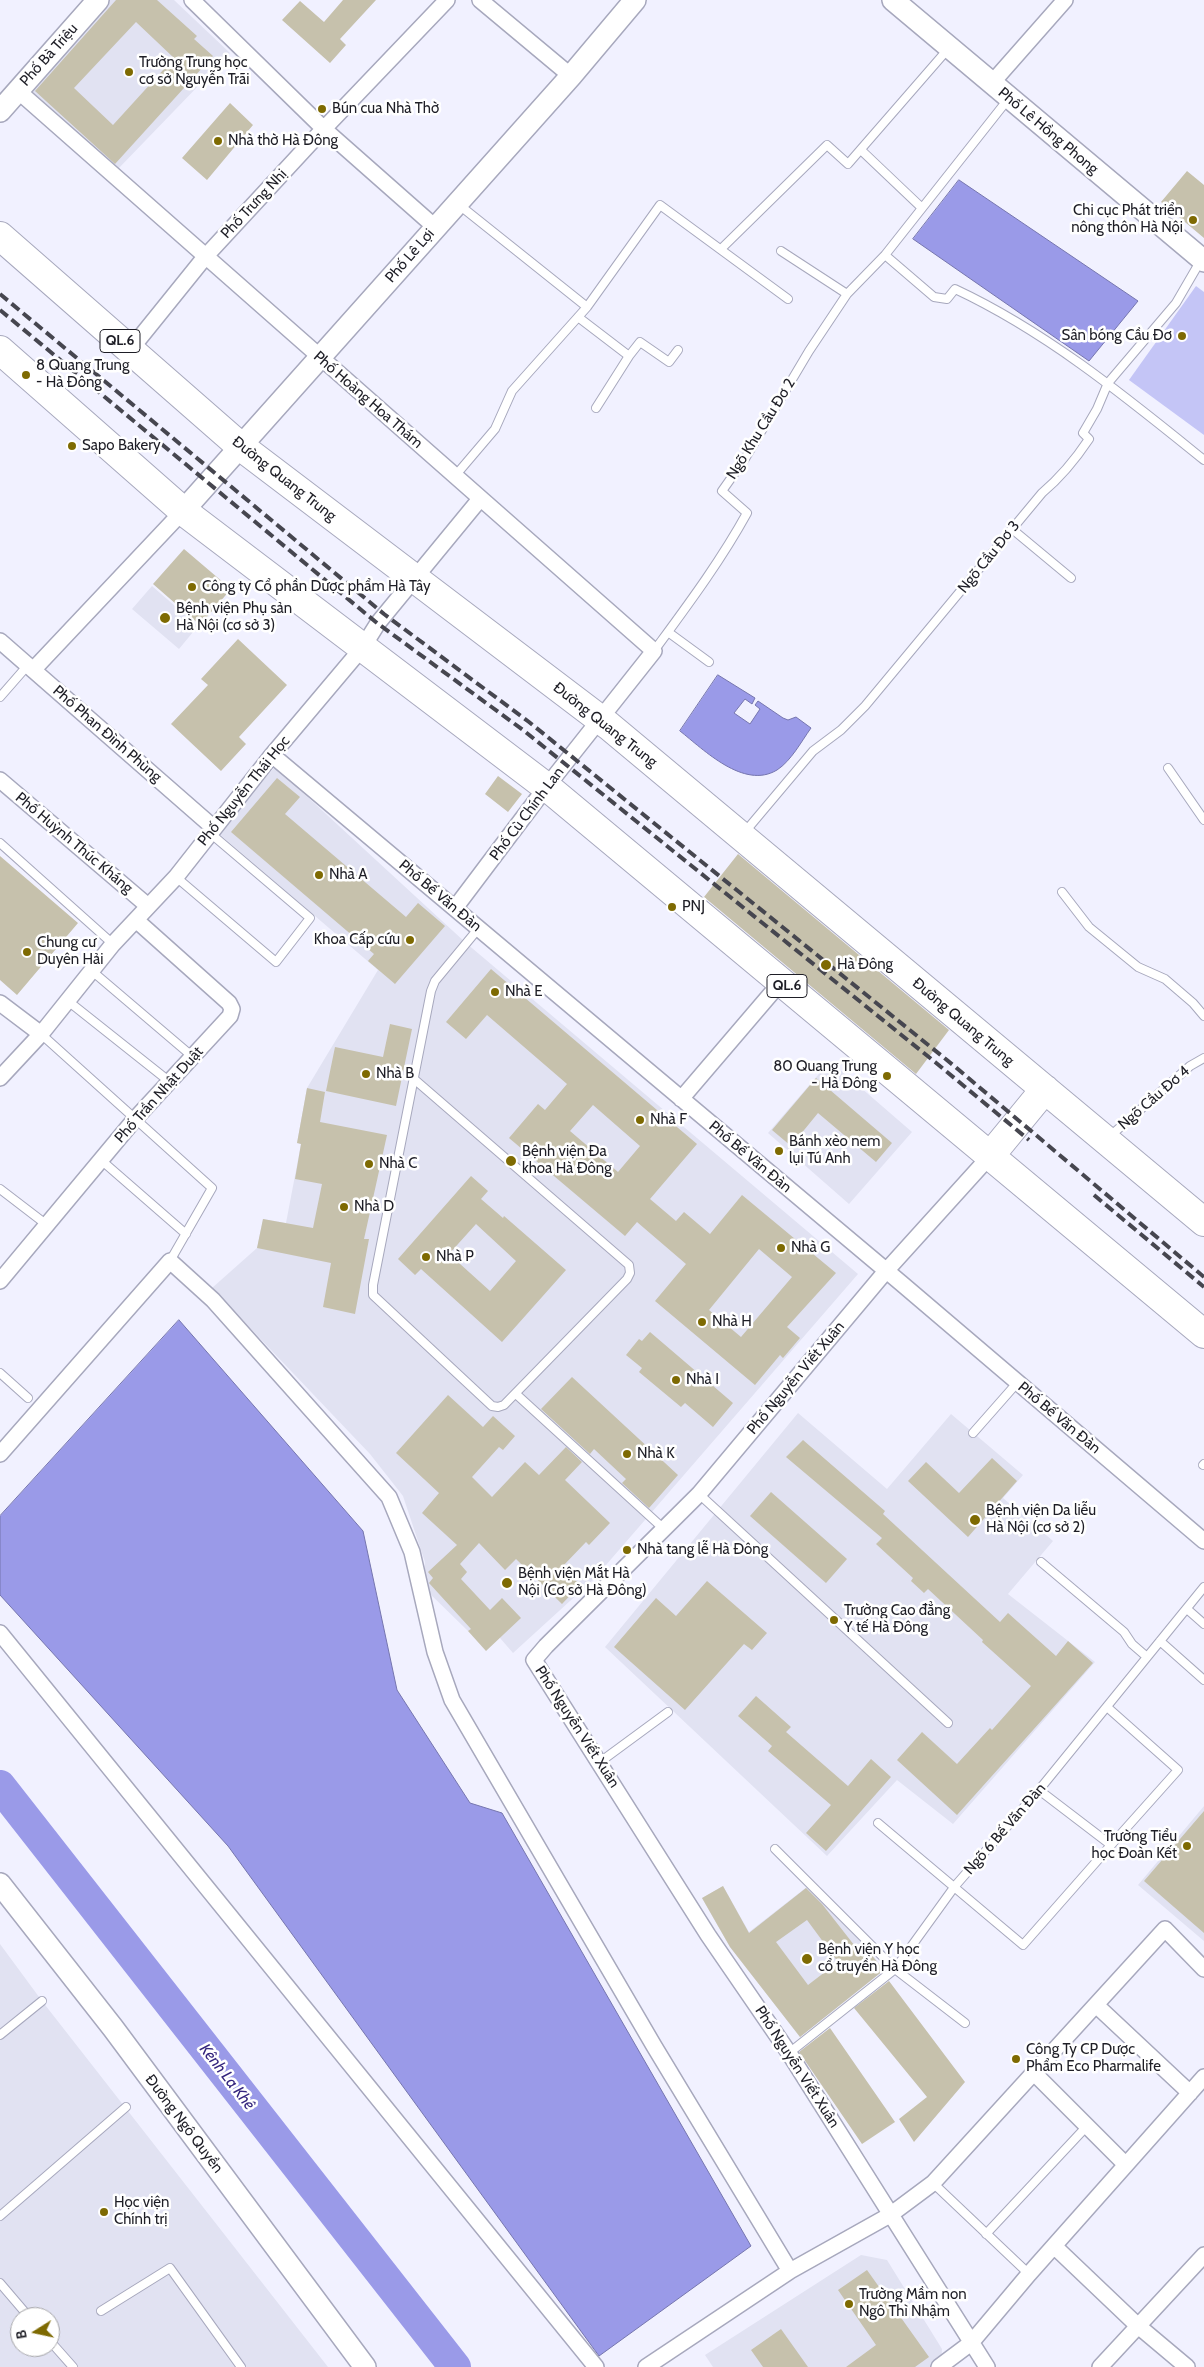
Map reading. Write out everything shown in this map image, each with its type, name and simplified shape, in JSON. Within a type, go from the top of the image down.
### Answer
[{"type":"highway","name":"Đường Quang Trung","points":[[0,236],[240,446],[601,720],[1204,1222]]},
{"type":"highway","name":"QL.6","points":[[0,350],[183,510],[546,786],[1204,1334]]},
{"type":"highway","points":[[990,1156],[1045,1089]]},
{"type":"street","name":"Phố Bà Triệu","points":[[0,111],[98,0]]},
{"type":"street","points":[[192,0],[324,129],[435,227]]},
{"type":"street","name":"Phố Trưng Nhị","points":[[130,350],[205,257],[447,0]]},
{"type":"street","points":[[480,0],[571,76]]},
{"type":"street","name":"Phố Lê Lợi","points":[[183,510],[571,76],[635,0]]},
{"type":"street","name":"Phố Lê Hồng Phong","points":[[894,0],[991,84],[1203,260]]},
{"type":"street","points":[[991,84],[1065,0]]},
{"type":"street","name":"Phố Hoàng Hoa Thám","points":[[17,90],[654,651]]},
{"type":"street","name":"Phố Nguyễn Thái Học","points":[[0,1078],[41,1034],[113,944],[176,877],[272,754],[363,647],[378,623],[480,498]]},
{"type":"street","points":[[30,668],[183,510]]},
{"type":"street","name":"Phố Phan Đình Phùng","points":[[0,641],[212,831]]},
{"type":"street","points":[[601,720],[654,651]]},
{"type":"street","name":"Phố Cù Chính Lan","points":[[455,908],[546,786],[601,720]]},
{"type":"street","name":"Phố Bế Văn Đàn","points":[[272,754],[1204,1541]]},
{"type":"street","name":"Phố Huỳnh Thúc Kháng","points":[[0,780],[148,906]]},
{"type":"street","name":"Phố Trần Nhật Duật","points":[[0,1280],[135,1119],[230,1016],[232,1009],[228,1003],[136,920]]},
{"type":"street","points":[[681,1099],[781,982]]},
{"type":"street","points":[[0,1003],[41,1034]]},
{"type":"street","name":"Phố Nguyễn Viết Xuân","points":[[987,2367],[790,2053],[708,1935],[534,1660],[699,1494],[886,1271],[990,1156]]},
{"type":"street","points":[[0,1454],[170,1261],[213,1300],[389,1497],[412,1552],[436,1652],[452,1700],[654,2046],[790,2271]]},
{"type":"street","points":[[0,1633],[596,2367]]},
{"type":"street","name":"Đường Ngô Quyền","points":[[0,1884],[113,2028],[365,2367]]},
{"type":"street","points":[[646,2367],[790,2271],[890,2215],[933,2183],[1165,1929],[1204,1968]]},
{"type":"street","points":[[1096,2005],[1190,2093]]},
{"type":"street","points":[[1034,2074],[1126,2165]]},
{"type":"street","points":[[939,2367],[971,2343],[1028,2274],[1204,2077]]},
{"type":"street","points":[[1054,2246],[1138,2325],[1187,2367]]},
{"type":"street","points":[[1100,2367],[1204,2254]]},
{"type":"lane","points":[[721,249],[827,145],[848,164],[949,47]]},
{"type":"lane","name":"Ngõ Khu Cầu Đơ 2","points":[[654,651],[696,595],[730,544],[747,513],[722,491],[746,457],[809,350],[847,294],[885,255],[921,207],[1010,98]]},
{"type":"lane","points":[[860,150],[921,207]]},
{"type":"lane","points":[[457,203],[587,307]]},
{"type":"lane","points":[[455,476],[495,429],[512,391],[587,307],[660,205],[788,299]]},
{"type":"lane","points":[[781,251],[847,294]]},
{"type":"lane","points":[[885,255],[934,298],[947,299],[955,289],[998,309],[1108,383],[1204,460]]},
{"type":"lane","name":"Ngõ Cầu Đơ 3","points":[[741,837],[813,751],[841,730],[865,706],[1042,493],[1056,481],[1078,456],[1089,440],[1083,433],[1097,409],[1108,383],[1176,303],[1203,260]]},
{"type":"lane","points":[[578,317],[629,356]]},
{"type":"lane","points":[[596,408],[640,342],[669,362],[678,350]]},
{"type":"lane","points":[[1012,529],[1071,578]]},
{"type":"lane","points":[[668,632],[709,662]]},
{"type":"lane","points":[[0,697],[30,668]]},
{"type":"lane","points":[[1168,768],[1204,820]]},
{"type":"lane","points":[[176,877],[276,962],[310,918],[212,831]]},
{"type":"lane","points":[[0,843],[113,944]]},
{"type":"lane","points":[[1062,892],[1089,927],[1138,967],[1165,980],[1193,1003],[1204,1016]]},
{"type":"lane","points":[[414,1079],[629,1265],[630,1273],[627,1279],[504,1406],[492,1406],[373,1295],[374,1284],[414,1079],[433,986],[478,929]]},
{"type":"lane","points":[[92,971],[193,1057]]},
{"type":"lane","points":[[68,1001],[170,1082]]},
{"type":"lane","points":[[41,1034],[212,1188],[170,1261]]},
{"type":"lane","name":"Ngõ Cầu Đơ 4","points":[[1106,1140],[1190,1066],[1204,1058]]},
{"type":"lane","points":[[101,1160],[186,1234]]},
{"type":"lane","points":[[0,1188],[47,1225]]},
{"type":"lane","points":[[0,1373],[28,1398]]},
{"type":"lane","points":[[973,1433],[1018,1383]]},
{"type":"lane","points":[[516,1394],[665,1530]]},
{"type":"lane","points":[[699,1494],[948,1723]]},
{"type":"lane","points":[[1041,1562],[1124,1632],[1132,1644],[1147,1657]]},
{"type":"lane","name":"Ngõ 6 Bế Văn Đàn","points":[[790,2053],[896,1969],[955,1886],[1039,1790],[1204,1587]]},
{"type":"lane","points":[[1187,1609],[1204,1624]]},
{"type":"lane","points":[[1160,1641],[1204,1680]]},
{"type":"lane","points":[[878,1823],[1023,1945],[1178,1770],[1106,1707]]},
{"type":"lane","points":[[600,1762],[668,1712]]},
{"type":"lane","points":[[1039,1790],[1111,1845]]},
{"type":"lane","points":[[776,1850],[896,1969],[965,2023]]},
{"type":"lane","points":[[0,2035],[42,2001]]},
{"type":"lane","points":[[0,2216],[126,2107]]},
{"type":"lane","points":[[986,2234],[1087,2126]]},
{"type":"lane","points":[[933,2183],[1028,2274]]},
{"type":"lane","points":[[101,2311],[170,2268],[241,2367]]},
{"type":"lane","points":[[0,2283],[20,2307]]},
{"type":"lane","points":[[60,2352],[73,2367]]},
{"type":"shaded area","name":"Trường Trung học cơ sở Nguyễn Trãi","points":[[109,0],[174,0],[230,53],[118,169],[31,91]]},
{"type":"shaded area","points":[[959,180],[1138,301],[1089,361],[913,239]]},
{"type":"shaded area","name":"Sân bóng Cầu Đơ","points":[[1196,286],[1204,292],[1204,435],[1129,380]]},
{"type":"shaded area","name":"Bệnh viện Phụ sản Hà Nội (cơ sở 3)","points":[[152,586],[198,626],[179,649],[132,609]]},
{"type":"shaded area","points":[[718,675],[755,698],[752,704],[745,699],[734,713],[750,724],[760,709],[755,705],[758,701],[783,718],[788,720],[796,717],[811,728],[791,756],[777,770],[764,775],[751,775],[738,771],[713,757],[680,731]]},
{"type":"shaded area","name":"Bệnh viện Đa khoa Hà Đông","points":[[275,767],[466,943],[858,1274],[593,1580],[513,1653],[500,1638],[468,1631],[423,1587],[425,1562],[403,1496],[370,1454],[212,1288],[257,1248],[263,1219],[286,1223],[301,1144],[297,1143],[307,1088],[378,970],[217,832]]},
{"type":"shaded area","points":[[830,1061],[912,1132],[849,1204],[768,1133]]},
{"type":"shaded area","points":[[179,1320],[363,1531],[397,1690],[470,1803],[502,1813],[751,2246],[599,2356],[228,1846],[0,1595],[0,1516]]},
{"type":"shaded area","name":"Trường Cao đẳng Y tế Hà Đông","points":[[798,1413],[887,1489],[951,1414],[1023,1475],[1003,1498],[1053,1541],[1008,1594],[1095,1662],[953,1824],[897,1780],[827,1856],[605,1647]]},
{"type":"shaded area","name":"Trường Tiểu học Đoàn Kết","points":[[1204,1806],[1204,1941],[1138,1885]]},
{"type":"shaded area","name":"Bệnh viện Y học cổ truyền Hà Đông","points":[[723,1886],[749,1932],[808,1886],[865,1945],[884,1970],[800,2037],[730,1947],[702,1898]]},
{"type":"shaded area","name":"Học viện Chính trị","points":[[0,1944],[42,2001],[328,2367],[0,2367]]},
{"type":"shaded area","name":"Trường Mầm non Ngô Thì Nhậm","points":[[861,2255],[887,2260],[942,2349],[941,2367],[713,2367],[705,2355]]},
{"type":"building","points":[[116,0],[157,0],[197,36],[194,39],[213,56],[115,164],[35,91]],"holes":[[[136,22],[174,58],[113,125],[74,88]]]},
{"type":"building","points":[[343,0],[376,0],[340,39],[346,45],[330,63],[282,20],[300,1],[324,22]]},
{"type":"building","name":"Nhà thờ Hà Đông","points":[[230,103],[253,125],[207,180],[182,158]]},
{"type":"building","name":"Chi cục Phát triển nông thôn Hà Nội","points":[[1187,171],[1204,185],[1204,238],[1161,202]]},
{"type":"building","name":"Công ty Cổ phần Dược phẩm Hà Tây","points":[[184,549],[231,589],[200,625],[153,584]]},
{"type":"building","points":[[238,639],[287,685],[239,737],[246,744],[221,771],[171,724],[208,685],[201,679]]},
{"type":"building","points":[[498,776],[522,794],[508,812],[485,794]]},
{"type":"building","name":"Nhà A","points":[[277,778],[300,797],[285,814],[406,917],[418,903],[445,926],[395,984],[368,961],[374,954],[231,832]]},
{"type":"building","points":[[738,854],[949,1030],[916,1074],[704,897]]},
{"type":"building","name":"Chung cư Duyên Hải","points":[[0,856],[78,923],[17,995],[0,980]]},
{"type":"building","points":[[491,969],[697,1144],[650,1199],[676,1221],[684,1212],[710,1234],[742,1195],[836,1273],[787,1327],[800,1338],[783,1358],[780,1355],[755,1385],[655,1301],[686,1264],[637,1222],[625,1236],[509,1138],[538,1104],[545,1110],[567,1084],[487,1015],[466,1039],[446,1022]],"holes":[[[593,1105],[640,1146],[618,1172],[570,1131]],[[759,1249],[792,1277],[741,1337],[709,1310]]]},
{"type":"building","name":"Nhà B","points":[[390,1024],[412,1029],[396,1106],[326,1091],[335,1047],[383,1057]]},
{"type":"building","points":[[816,1078],[892,1143],[876,1162],[818,1113],[791,1146],[772,1130]]},
{"type":"building","points":[[307,1088],[325,1092],[320,1122],[387,1135],[364,1239],[369,1239],[355,1314],[323,1307],[331,1263],[257,1248],[263,1219],[313,1228],[322,1184],[295,1179],[301,1144],[297,1143]]},
{"type":"building","name":"Nhà P","points":[[471,1176],[488,1191],[481,1199],[503,1218],[504,1216],[566,1270],[502,1342],[421,1269],[415,1275],[398,1259]],"holes":[[[476,1224],[516,1261],[490,1291],[449,1254]]]},
{"type":"building","name":"Nhà I","points":[[650,1332],[733,1403],[713,1427],[685,1403],[681,1407],[639,1372],[642,1368],[626,1355],[639,1339],[642,1341]]},
{"type":"building","name":"Nhà K","points":[[572,1377],[678,1475],[649,1508],[622,1483],[626,1479],[594,1449],[590,1454],[541,1409]]},
{"type":"building","points":[[448,1395],[483,1427],[493,1416],[515,1436],[503,1450],[499,1447],[472,1477],[492,1497],[525,1462],[539,1475],[566,1447],[582,1462],[565,1480],[610,1523],[589,1545],[586,1542],[562,1567],[580,1585],[562,1604],[516,1559],[505,1570],[479,1543],[460,1564],[467,1572],[461,1579],[490,1610],[502,1598],[521,1618],[486,1651],[468,1631],[471,1629],[429,1583],[433,1578],[428,1572],[457,1545],[422,1513],[439,1493],[396,1453]]},
{"type":"building","points":[[803,1440],[885,1511],[883,1514],[1000,1622],[1008,1613],[1056,1656],[1068,1641],[1093,1663],[957,1815],[897,1760],[922,1732],[957,1764],[990,1728],[992,1730],[1031,1686],[982,1642],[983,1640],[928,1589],[924,1593],[911,1581],[913,1578],[876,1544],[882,1538],[786,1457]]},
{"type":"building","points":[[992,1458],[1017,1481],[968,1537],[908,1481],[926,1462],[959,1493]]},
{"type":"building","points":[[771,1492],[847,1559],[826,1583],[750,1516]]},
{"type":"building","points":[[707,1581],[767,1633],[752,1650],[744,1644],[685,1710],[614,1647],[656,1598],[676,1616]]},
{"type":"building","points":[[756,1696],[791,1727],[786,1732],[848,1786],[871,1759],[891,1777],[826,1851],[806,1833],[831,1805],[768,1751],[772,1746],[738,1716]]},
{"type":"building","name":"Trường Tiểu học Đoàn Kết","points":[[1204,1811],[1204,1933],[1144,1881]]},
{"type":"building","name":"Bệnh viện Y học cổ truyền Hà Đông","points":[[723,1886],[749,1933],[806,1888],[822,1904],[858,1950],[864,1946],[884,1970],[800,2037],[730,1947],[702,1898]],"holes":[[[807,1920],[838,1962],[808,1985],[776,1942]]]},
{"type":"building","points":[[889,1981],[965,2082],[914,2142],[899,2119],[927,2097],[854,2008]]},
{"type":"building","points":[[830,2028],[895,2122],[862,2144],[799,2052]]},
{"type":"building","points":[[867,2270],[929,2357],[915,2367],[846,2367],[876,2345],[838,2290]]},
{"type":"building","points":[[781,2329],[808,2367],[763,2367],[751,2350]]},
{"type":"waterway","name":"Kênh La Khê","points":[[0,1786],[455,2367]]},
{"type":"railway","points":[[0,294],[384,614],[529,722],[953,1065],[1204,1277]]},
{"type":"railway","points":[[0,310],[377,623],[523,730],[1029,1140]]},
{"type":"railway","points":[[1094,1195],[1204,1287]]},
{"type":"place","name":"Trường Trung học cơ sở Nguyễn Trãi","points":[[129,72]]},
{"type":"place","name":"Bún cua Nhà Thờ","points":[[322,109]]},
{"type":"place","name":"Nhà thờ Hà Đông","points":[[218,141]]},
{"type":"place","name":"Chi cục Phát triển nông thôn Hà Nội","points":[[1193,220]]},
{"type":"place","name":"Sân bóng Cầu Đơ","points":[[1182,336]]},
{"type":"place","name":"8 Quang Trung - Hà Đông","points":[[26,375]]},
{"type":"place","name":"Sapo Bakery","points":[[72,446]]},
{"type":"place","name":"Công ty Cổ phần Dược phẩm Hà Tây","points":[[192,587]]},
{"type":"place","name":"Bệnh viện Phụ sản Hà Nội (cơ sở 3)","points":[[165,618]]},
{"type":"place","name":"Nhà A","points":[[319,875]]},
{"type":"place","name":"PNJ","points":[[672,907]]},
{"type":"place","name":"Khoa Cấp cứu","points":[[410,940]]},
{"type":"place","name":"Chung cư Duyên Hải","points":[[27,952]]},
{"type":"place","name":"Hà Đông","points":[[826,965]]},
{"type":"place","name":"Nhà E","points":[[495,992]]},
{"type":"place","name":"Nhà B","points":[[366,1074]]},
{"type":"place","name":"80 Quang Trung - Hà Đông","points":[[887,1076]]},
{"type":"place","name":"Nhà F","points":[[640,1120]]},
{"type":"place","name":"Bánh xèo nem lụi Tú Anh","points":[[779,1151]]},
{"type":"place","name":"Bệnh viện Đa khoa Hà Đông","points":[[511,1161]]},
{"type":"place","name":"Nhà C","points":[[369,1164]]},
{"type":"place","name":"Nhà D","points":[[344,1207]]},
{"type":"place","name":"Nhà G","points":[[781,1248]]},
{"type":"place","name":"Nhà P","points":[[426,1257]]},
{"type":"place","name":"Nhà H","points":[[702,1322]]},
{"type":"place","name":"Nhà I","points":[[676,1380]]},
{"type":"place","name":"Nhà K","points":[[627,1454]]},
{"type":"place","name":"Bệnh viện Da liễu Hà Nội (cơ sở 2)","points":[[975,1520]]},
{"type":"place","name":"Nhà tang lễ Hà Đông","points":[[627,1550]]},
{"type":"place","name":"Bệnh viện Mắt Hà Nội (Cơ sở Hà Đông)","points":[[507,1583]]},
{"type":"place","name":"Trường Cao đẳng Y tế Hà Đông","points":[[834,1620]]},
{"type":"place","name":"Trường Tiểu học Đoàn Kết","points":[[1187,1846]]},
{"type":"place","name":"Bệnh viện Y học cổ truyền Hà Đông","points":[[807,1959]]},
{"type":"place","name":"Công Ty CP Dược Phẩm Eco Pharmalife","points":[[1016,2059]]},
{"type":"place","name":"Học viện Chính trị","points":[[104,2212]]},
{"type":"place","name":"Trường Mầm non Ngô Thì Nhậm","points":[[849,2304]]}]
